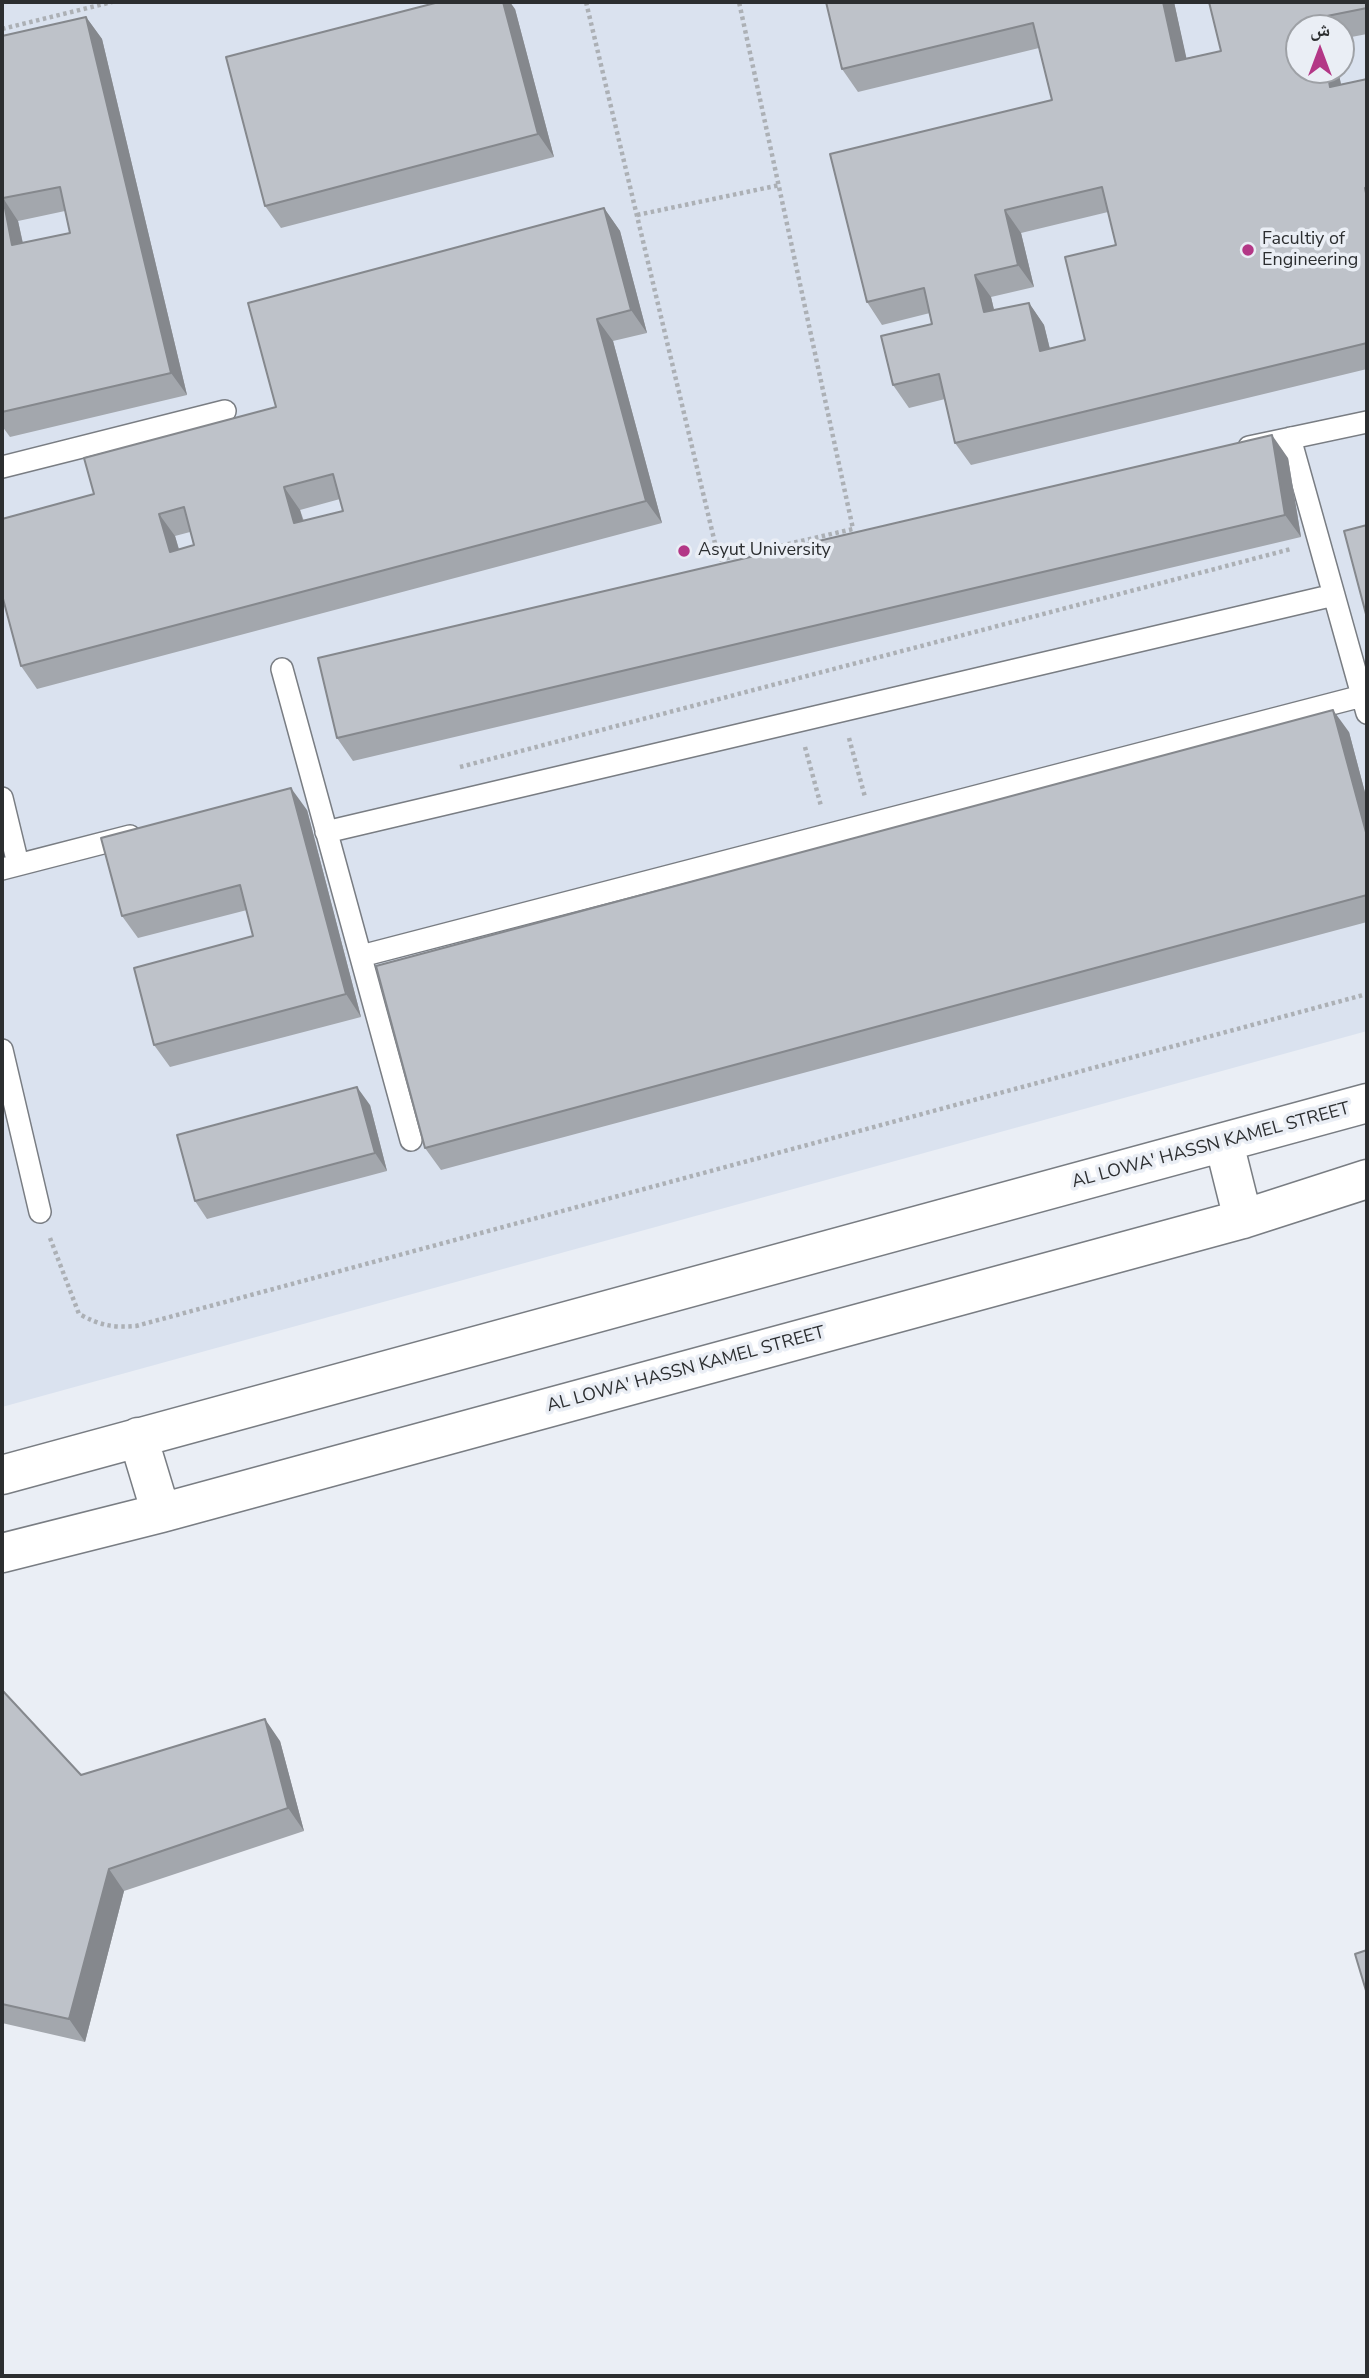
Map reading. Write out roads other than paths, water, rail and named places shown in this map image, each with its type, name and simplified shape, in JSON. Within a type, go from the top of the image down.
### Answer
[{"type":"main road","name":"AL LOWA' HASSN KAMEL STREET","points":[[2,1475],[1367,1103]]},
{"type":"main road","points":[[1224,1143],[1242,1219]]},
{"type":"main road","name":"AL LOWA' HASSN KAMEL STREET","points":[[2,1553],[160,1513],[1242,1219],[1367,1179]]},
{"type":"main road","points":[[138,1437],[160,1513]]},
{"type":"lane","points":[[2,467],[225,411]]},
{"type":"lane","points":[[1225,452],[1367,422]]},
{"type":"lane","points":[[361,956],[871,823],[1365,704],[1290,438]]},
{"type":"lane","points":[[326,832],[1334,594]]},
{"type":"lane","points":[[282,669],[308,791],[326,832],[411,1140]]},
{"type":"lane","points":[[2,798],[10,867],[153,830]]},
{"type":"lane","points":[[2,1050],[40,1212]]},
{"type":"place","name":"Facultiy of Engineering","points":[[1248,250]]},
{"type":"place","name":"Asyut University","points":[[684,551]]}]
